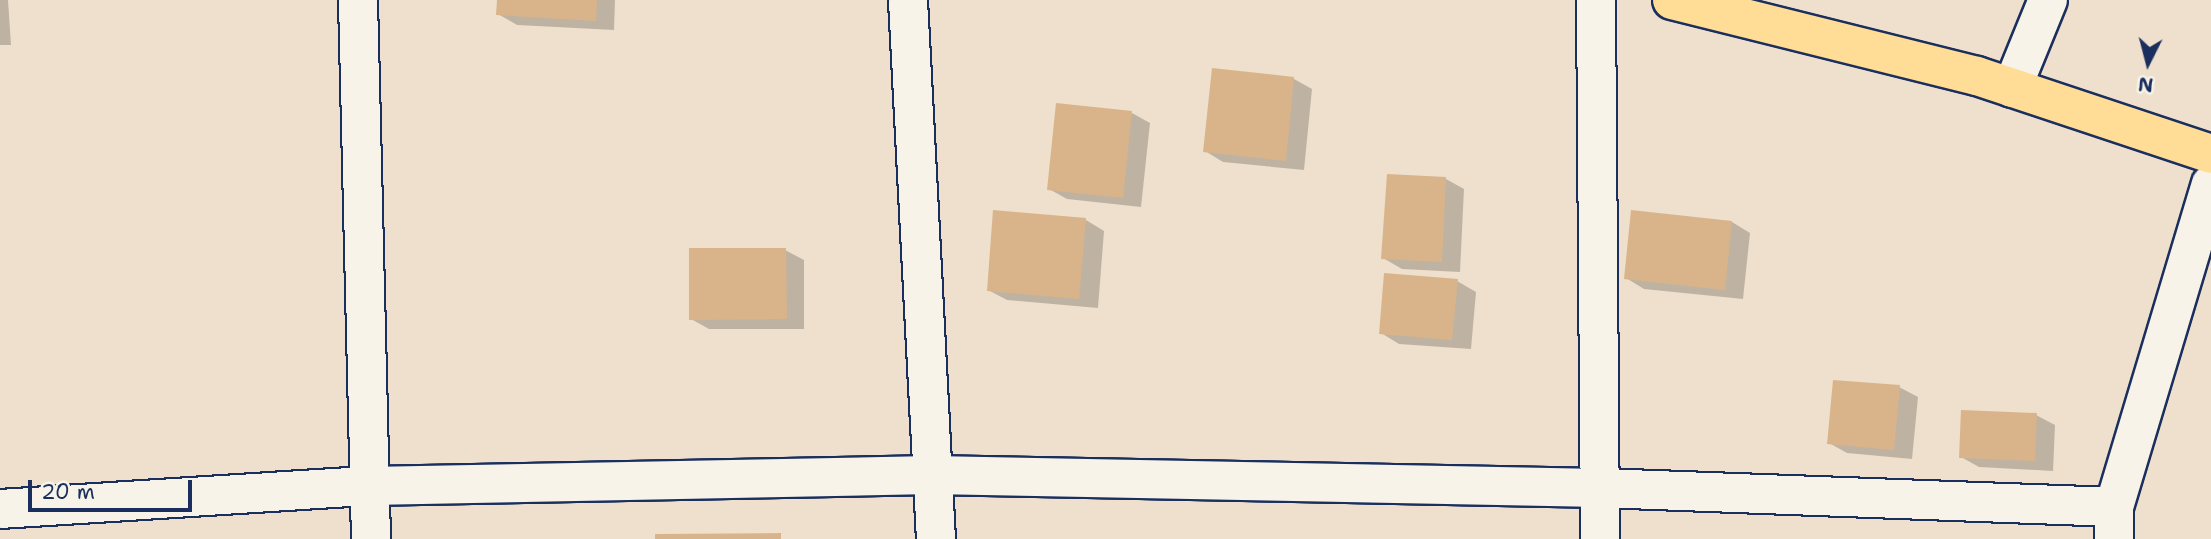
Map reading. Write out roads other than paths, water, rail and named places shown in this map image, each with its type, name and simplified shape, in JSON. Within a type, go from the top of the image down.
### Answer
[{"type":"highway","points":[[1672,0],[2012,88],[2211,154]]},
{"type":"street","points":[[358,0],[371,539]]},
{"type":"street","points":[[908,0],[936,539]]},
{"type":"street","points":[[1595,0],[1600,539]]},
{"type":"street","points":[[2012,88],[2048,0]]},
{"type":"street","points":[[0,509],[369,486],[932,475],[1601,488],[2114,523],[2211,184]]}]
